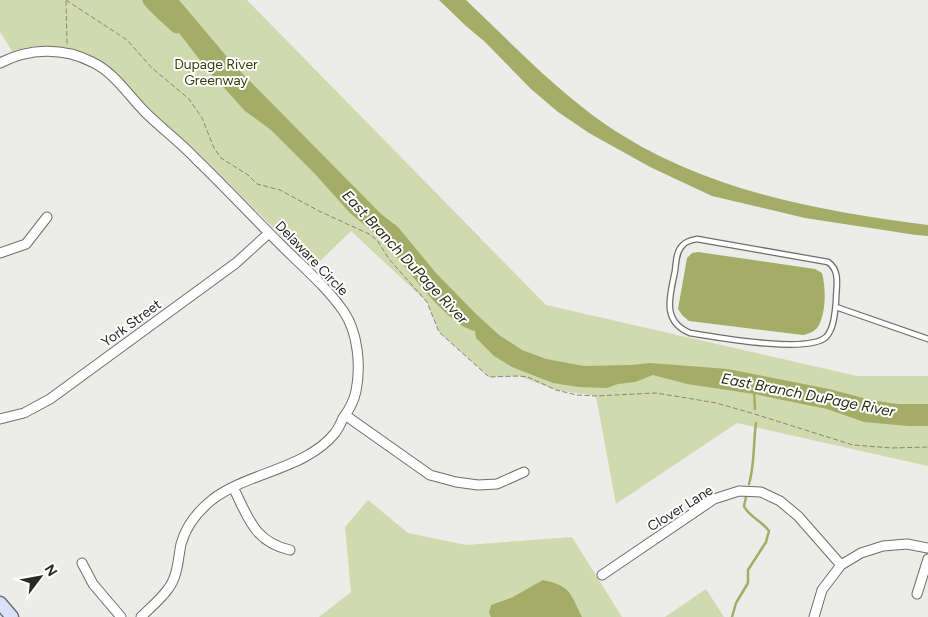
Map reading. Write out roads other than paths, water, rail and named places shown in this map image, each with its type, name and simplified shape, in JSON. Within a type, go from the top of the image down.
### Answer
[{"type":"main road","points":[[0,603],[12,617]]},
{"type":"street","name":"Delaware Circle","points":[[0,63],[16,56],[36,52],[65,53],[84,58],[105,70],[145,112],[195,157],[325,289],[345,313],[356,342],[359,359],[356,392],[349,411],[335,434],[317,449],[215,497],[199,511],[182,542],[177,567],[169,589],[141,617]]},
{"type":"street","points":[[0,253],[26,244],[47,217]]},
{"type":"street","name":"York Street","points":[[0,420],[24,414],[50,399],[236,263],[269,233]]},
{"type":"street","points":[[345,416],[430,475],[456,482],[478,485],[496,484],[524,472]]},
{"type":"street","points":[[234,487],[252,523],[263,539],[275,547],[290,550]]},
{"type":"street","name":"Clover Lane","points":[[602,574],[714,499],[739,491],[760,492],[780,501],[798,516],[841,565]]},
{"type":"street","points":[[814,617],[822,590],[841,565],[861,553],[883,546],[907,544],[928,548]]},
{"type":"street","points":[[917,594],[928,559]]},
{"type":"street","points":[[82,563],[93,584],[121,617]]},
{"type":"lane","points":[[697,239],[828,262],[834,266],[837,274],[836,307],[833,325],[827,336],[819,341],[807,344],[754,342],[690,333],[675,323],[670,312],[669,303],[677,255],[682,246],[688,241],[697,239]]},
{"type":"lane","points":[[836,307],[928,339]]},
{"type":"water","points":[[149,0],[179,0],[233,64],[381,214],[398,227],[436,273],[475,313],[499,335],[522,350],[546,359],[584,366],[650,363],[728,369],[829,389],[871,400],[897,404],[928,404],[928,426],[864,422],[827,409],[754,394],[687,384],[653,375],[635,382],[618,384],[607,388],[579,387],[553,383],[512,367],[494,356],[476,338],[475,331],[465,327],[443,311],[412,276],[391,247],[350,213],[315,174],[271,130],[245,111],[206,68],[163,12]]},
{"type":"water","points":[[439,0],[466,0],[533,65],[586,110],[642,147],[680,166],[760,194],[801,204],[928,225],[928,236],[805,218],[712,196],[650,167],[589,133],[558,112],[531,89],[485,42]]},
{"type":"water","points":[[698,252],[815,269],[822,273],[825,299],[819,325],[812,332],[803,335],[689,321],[678,309],[687,258],[692,253]]},
{"type":"water","points":[[543,580],[564,588],[572,596],[582,617],[491,617],[489,613],[491,605],[511,598]]},
{"type":"waterway","name":"East Branch DuPage River","points":[[150,0],[177,26]]},
{"type":"waterway","points":[[754,391],[755,409]]},
{"type":"waterway","points":[[749,484],[756,423]]},
{"type":"waterway","points":[[732,617],[736,603],[748,583],[748,570],[766,542],[769,531],[746,510],[744,506],[746,497]]},
{"type":"park label","name":"Dupage River Greenway","points":[[216,72]]}]
